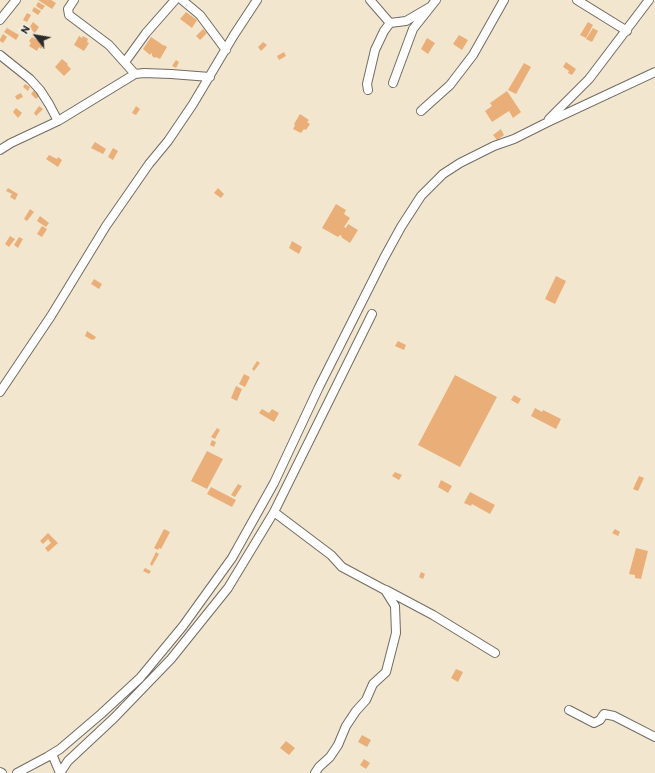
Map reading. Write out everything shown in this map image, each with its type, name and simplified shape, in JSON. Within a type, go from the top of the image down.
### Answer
[{"type":"street","points":[[0,20],[16,0]]},
{"type":"street","points":[[74,0],[68,9],[69,15],[108,45],[125,62],[126,66],[136,74]]},
{"type":"street","points":[[125,62],[141,39],[175,0]]},
{"type":"street","points":[[182,0],[200,15],[226,50]]},
{"type":"street","points":[[0,392],[51,316],[106,226],[149,164],[180,123],[258,0]]},
{"type":"street","points":[[370,0],[390,23]]},
{"type":"street","points":[[393,83],[413,29],[436,0]]},
{"type":"street","points":[[421,111],[450,85],[473,55],[504,0]]},
{"type":"street","points":[[577,0],[627,30]]},
{"type":"street","points":[[546,123],[588,79],[649,0]]},
{"type":"street","points":[[368,90],[367,84],[375,50],[384,31],[390,23],[406,21],[430,7]]},
{"type":"street","points":[[0,55],[30,79],[40,90],[58,121]]},
{"type":"street","points":[[17,773],[52,754],[101,714],[140,678],[183,626],[232,558],[274,483],[319,387],[400,227],[421,196],[443,174],[460,164],[494,146],[514,139],[655,72]]},
{"type":"street","points":[[0,150],[11,143],[58,121],[136,74],[171,74],[210,77]]},
{"type":"street","points":[[60,773],[68,761],[114,718],[171,660],[228,588],[274,512],[372,314]]},
{"type":"street","points":[[274,512],[342,567],[434,614],[495,653]]},
{"type":"street","points":[[315,773],[330,757],[338,745],[346,726],[356,711],[366,700],[373,684],[386,672],[396,633],[395,606],[385,590]]},
{"type":"street","points":[[569,710],[594,723],[600,720],[604,714],[614,716],[655,737]]},
{"type":"street","points":[[52,754],[60,773]]},
{"type":"building","points":[[38,0],[51,0],[56,3],[52,9]]},
{"type":"building","points":[[38,2],[45,6],[42,10],[36,6]]},
{"type":"building","points":[[34,7],[41,11],[38,15],[32,11]]},
{"type":"building","points":[[186,12],[197,20],[192,28],[180,19]]},
{"type":"building","points":[[27,13],[31,15],[27,22],[23,20]]},
{"type":"building","points":[[33,22],[39,27],[35,33],[29,28]]},
{"type":"building","points":[[588,22],[593,25],[586,38],[580,35]]},
{"type":"building","points":[[7,28],[19,35],[16,40],[4,32]]},
{"type":"building","points":[[593,28],[598,31],[592,42],[586,39]]},
{"type":"building","points":[[203,29],[207,33],[200,40],[196,36]]},
{"type":"building","points":[[3,34],[7,37],[3,43],[0,39]]},
{"type":"building","points":[[459,35],[468,40],[462,50],[453,44]]},
{"type":"building","points":[[79,36],[82,38],[83,36],[88,39],[87,42],[89,43],[84,51],[74,45]]},
{"type":"building","points":[[32,37],[44,44],[41,49],[39,47],[37,51],[29,46],[31,43],[29,41]]},
{"type":"building","points":[[151,37],[163,45],[162,46],[164,45],[167,47],[160,59],[155,58],[151,53],[150,55],[143,49]]},
{"type":"building","points":[[427,38],[435,43],[428,54],[421,49]]},
{"type":"building","points":[[263,42],[267,45],[261,51],[258,47]]},
{"type":"building","points":[[284,52],[286,56],[279,60],[277,56]]},
{"type":"building","points":[[62,59],[71,69],[64,76],[55,67]]},
{"type":"building","points":[[176,60],[179,62],[176,68],[172,66]]},
{"type":"building","points":[[566,62],[576,69],[572,75],[563,67]]},
{"type":"building","points":[[524,63],[531,67],[516,94],[508,90]]},
{"type":"building","points":[[25,84],[30,87],[28,91],[23,87]]},
{"type":"building","points":[[34,90],[39,96],[36,99],[31,94]]},
{"type":"building","points":[[507,91],[521,112],[513,118],[509,111],[492,122],[485,111],[492,106],[490,103]]},
{"type":"building","points":[[21,93],[23,97],[17,100],[15,96]]},
{"type":"building","points":[[39,106],[43,109],[36,116],[34,113]]},
{"type":"building","points":[[136,106],[140,109],[136,115],[132,113]]},
{"type":"building","points":[[16,108],[22,113],[18,118],[13,112]]},
{"type":"building","points":[[300,114],[309,120],[307,122],[310,124],[306,130],[304,129],[301,133],[293,129],[294,124]]},
{"type":"building","points":[[501,129],[504,135],[497,140],[493,135]]},
{"type":"building","points":[[95,142],[106,149],[103,154],[91,148]]},
{"type":"building","points":[[113,148],[118,151],[113,160],[108,157]]},
{"type":"building","points":[[49,155],[57,159],[58,157],[62,160],[58,167],[46,159]]},
{"type":"building","points":[[8,188],[18,194],[15,200],[10,197],[12,194],[6,191]]},
{"type":"building","points":[[218,188],[224,194],[221,198],[214,193]]},
{"type":"building","points":[[336,204],[346,210],[344,214],[350,218],[344,227],[346,228],[348,224],[358,230],[350,243],[341,237],[342,236],[340,235],[338,237],[322,228]]},
{"type":"building","points":[[30,209],[34,212],[27,221],[24,219]]},
{"type":"building","points":[[40,216],[49,223],[46,227],[37,221]]},
{"type":"building","points":[[42,226],[47,229],[42,237],[37,234]]},
{"type":"building","points":[[10,236],[15,239],[9,247],[5,244]]},
{"type":"building","points":[[19,237],[23,239],[18,248],[14,245]]},
{"type":"building","points":[[292,241],[302,247],[299,254],[289,248]]},
{"type":"building","points":[[556,276],[566,281],[555,304],[545,299]]},
{"type":"building","points":[[94,279],[102,284],[99,289],[91,284]]},
{"type":"building","points":[[87,331],[96,337],[94,340],[85,336]]},
{"type":"building","points":[[398,341],[406,345],[404,350],[395,346]]},
{"type":"building","points":[[257,361],[260,363],[254,371],[252,369]]},
{"type":"building","points":[[244,374],[250,377],[245,387],[239,384]]},
{"type":"building","points":[[455,375],[497,397],[460,467],[418,445]]},
{"type":"building","points":[[236,386],[242,389],[237,401],[231,398]]},
{"type":"building","points":[[514,395],[521,399],[518,404],[511,400]]},
{"type":"building","points":[[535,408],[542,412],[543,410],[561,419],[556,429],[531,416]]},
{"type":"building","points":[[262,409],[269,413],[272,409],[279,413],[274,422],[259,413]]},
{"type":"building","points":[[217,428],[220,430],[215,439],[211,437]]},
{"type":"building","points":[[212,440],[216,442],[214,447],[210,445]]},
{"type":"building","points":[[207,451],[223,459],[207,489],[191,481]]},
{"type":"building","points":[[395,472],[402,475],[399,480],[392,476]]},
{"type":"building","points":[[639,476],[644,478],[638,491],[633,489]]},
{"type":"building","points":[[441,480],[452,486],[448,493],[438,487]]},
{"type":"building","points":[[238,484],[242,486],[235,497],[231,495]]},
{"type":"building","points":[[211,487],[236,500],[232,507],[207,494]]},
{"type":"building","points":[[470,492],[495,505],[490,514],[472,504],[471,506],[464,503]]},
{"type":"building","points":[[164,529],[170,532],[161,549],[159,548],[158,550],[154,548]]},
{"type":"building","points":[[615,529],[620,532],[618,536],[612,533]]},
{"type":"building","points":[[48,533],[58,543],[48,552],[45,548],[51,543],[48,539],[43,544],[40,541]]},
{"type":"building","points":[[636,548],[648,551],[641,579],[635,578],[635,575],[629,574]]},
{"type":"building","points":[[156,552],[159,554],[152,566],[150,564]]},
{"type":"building","points":[[145,568],[151,571],[149,574],[143,571]]},
{"type":"building","points":[[421,572],[425,574],[423,579],[419,577]]},
{"type":"building","points":[[456,669],[463,672],[458,682],[451,678]]},
{"type":"building","points":[[362,735],[371,740],[367,747],[358,742]]},
{"type":"building","points":[[286,741],[295,748],[289,755],[280,748]]},
{"type":"building","points":[[364,759],[370,763],[366,769],[360,765]]}]
